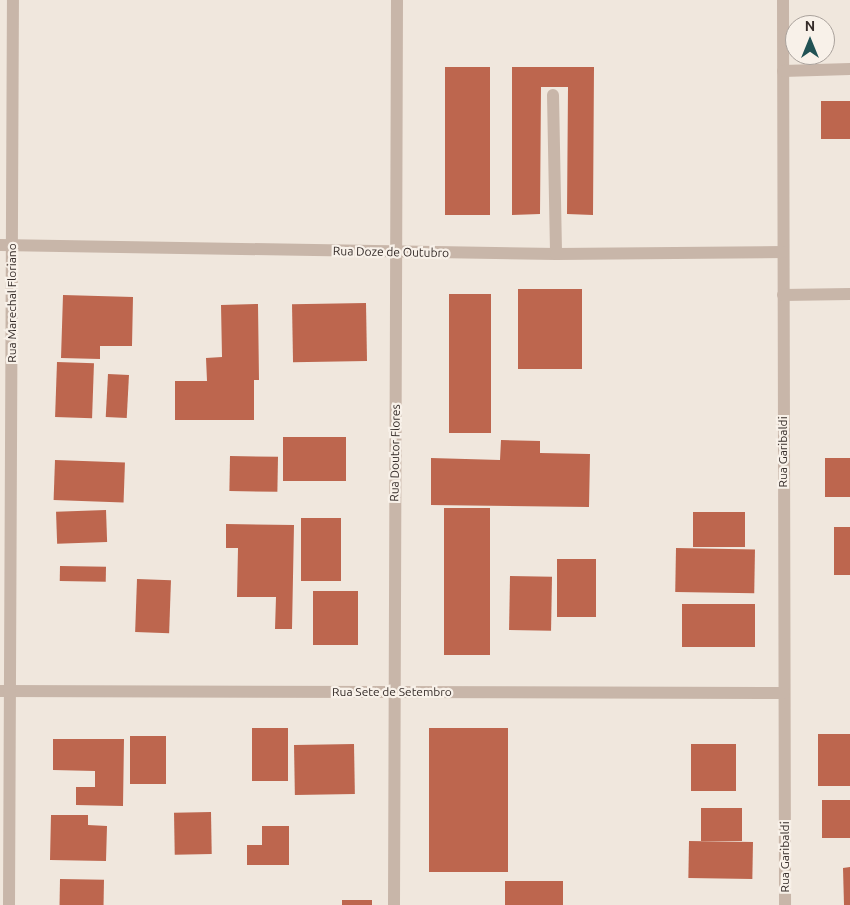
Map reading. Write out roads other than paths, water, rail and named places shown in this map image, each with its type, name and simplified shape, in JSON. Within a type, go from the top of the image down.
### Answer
[{"type":"street","name":"Rua Marechal Floriano","points":[[9,905],[5,691],[6,245],[13,0]]},
{"type":"street","name":"Rua Doutor Flores","points":[[394,905],[392,692],[398,252],[396,0]]},
{"type":"street","name":"Rua Garibaldi","points":[[783,0],[782,295],[785,905]]},
{"type":"street","points":[[783,71],[850,69]]},
{"type":"street","points":[[553,95],[556,254]]},
{"type":"street","name":"Rua Doze de Outubro","points":[[6,245],[556,254],[782,252]]},
{"type":"street","points":[[782,295],[850,294]]},
{"type":"street","name":"Rua Sete de Setembro","points":[[5,691],[784,693]]}]
